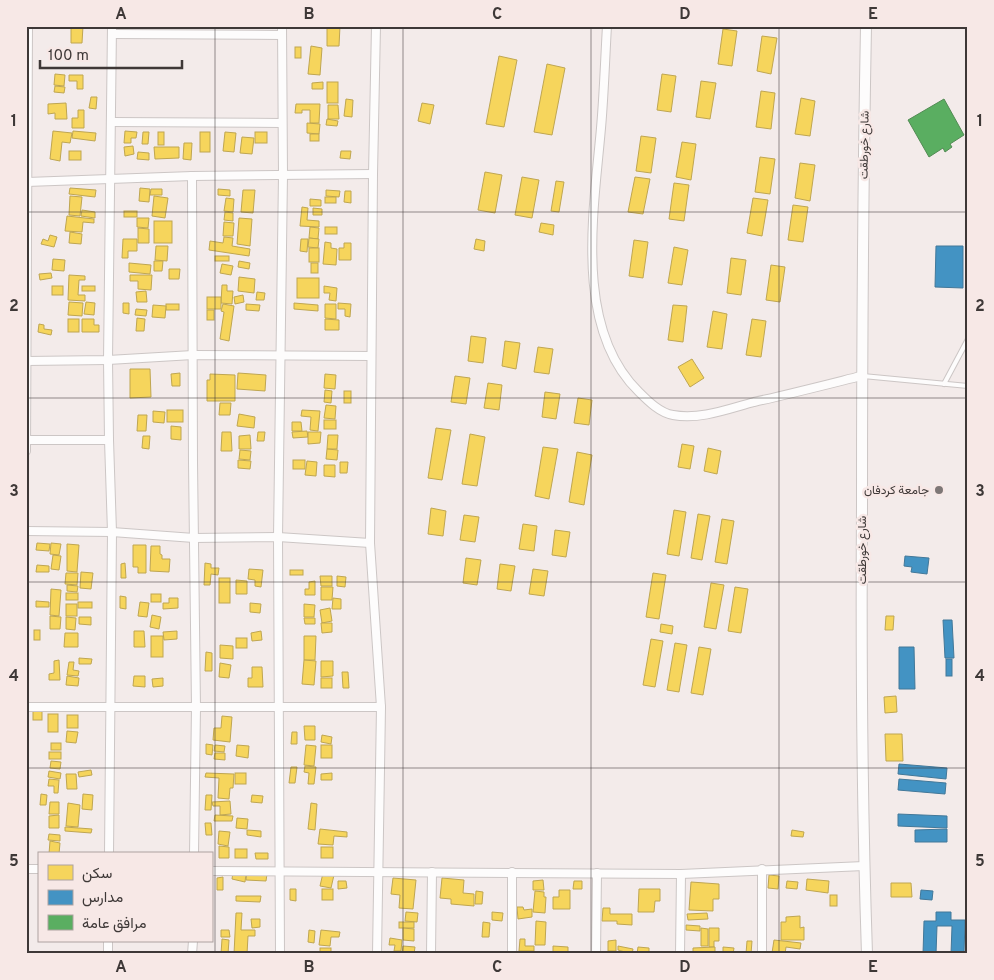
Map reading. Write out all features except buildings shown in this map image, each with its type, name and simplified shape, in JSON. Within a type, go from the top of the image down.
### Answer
[{"type":"street","points":[[26,451],[28,26]]},
{"type":"street","points":[[280,954],[278,537],[283,175],[282,26]]},
{"type":"street","points":[[376,26],[370,543],[381,707],[377,954]]},
{"type":"street","points":[[607,26],[606,80],[592,232],[593,278],[600,323],[611,352],[631,385],[652,405],[671,415],[700,416],[861,376]]},
{"type":"street","name":"شارع خورطقت","points":[[866,26],[861,376],[864,866],[867,954]]},
{"type":"street","points":[[109,852],[112,532],[108,360],[112,30],[282,35]]},
{"type":"street","points":[[111,122],[282,123]]},
{"type":"street","points":[[27,182],[192,176],[373,174]]},
{"type":"street","points":[[192,176],[196,707],[194,852]]},
{"type":"street","points":[[26,361],[108,360],[193,355],[371,356]]},
{"type":"street","points":[[26,440],[109,440]]},
{"type":"street","points":[[26,531],[112,532],[194,538],[278,537],[370,543]]},
{"type":"street","points":[[26,707],[381,707]]},
{"type":"street","points":[[212,871],[681,874],[864,866]]},
{"type":"street","points":[[762,869],[762,954]]},
{"type":"street","points":[[431,954],[432,872]]},
{"type":"street","points":[[512,872],[512,954]]},
{"type":"street","points":[[596,954],[597,873]]},
{"type":"street","points":[[680,954],[681,874]]},
{"type":"lane","points":[[944,384],[968,339]]},
{"type":"lane","points":[[861,376],[968,386]]},
{"type":"place","name":"جامعة كردفان","points":[[939,490]]}]
